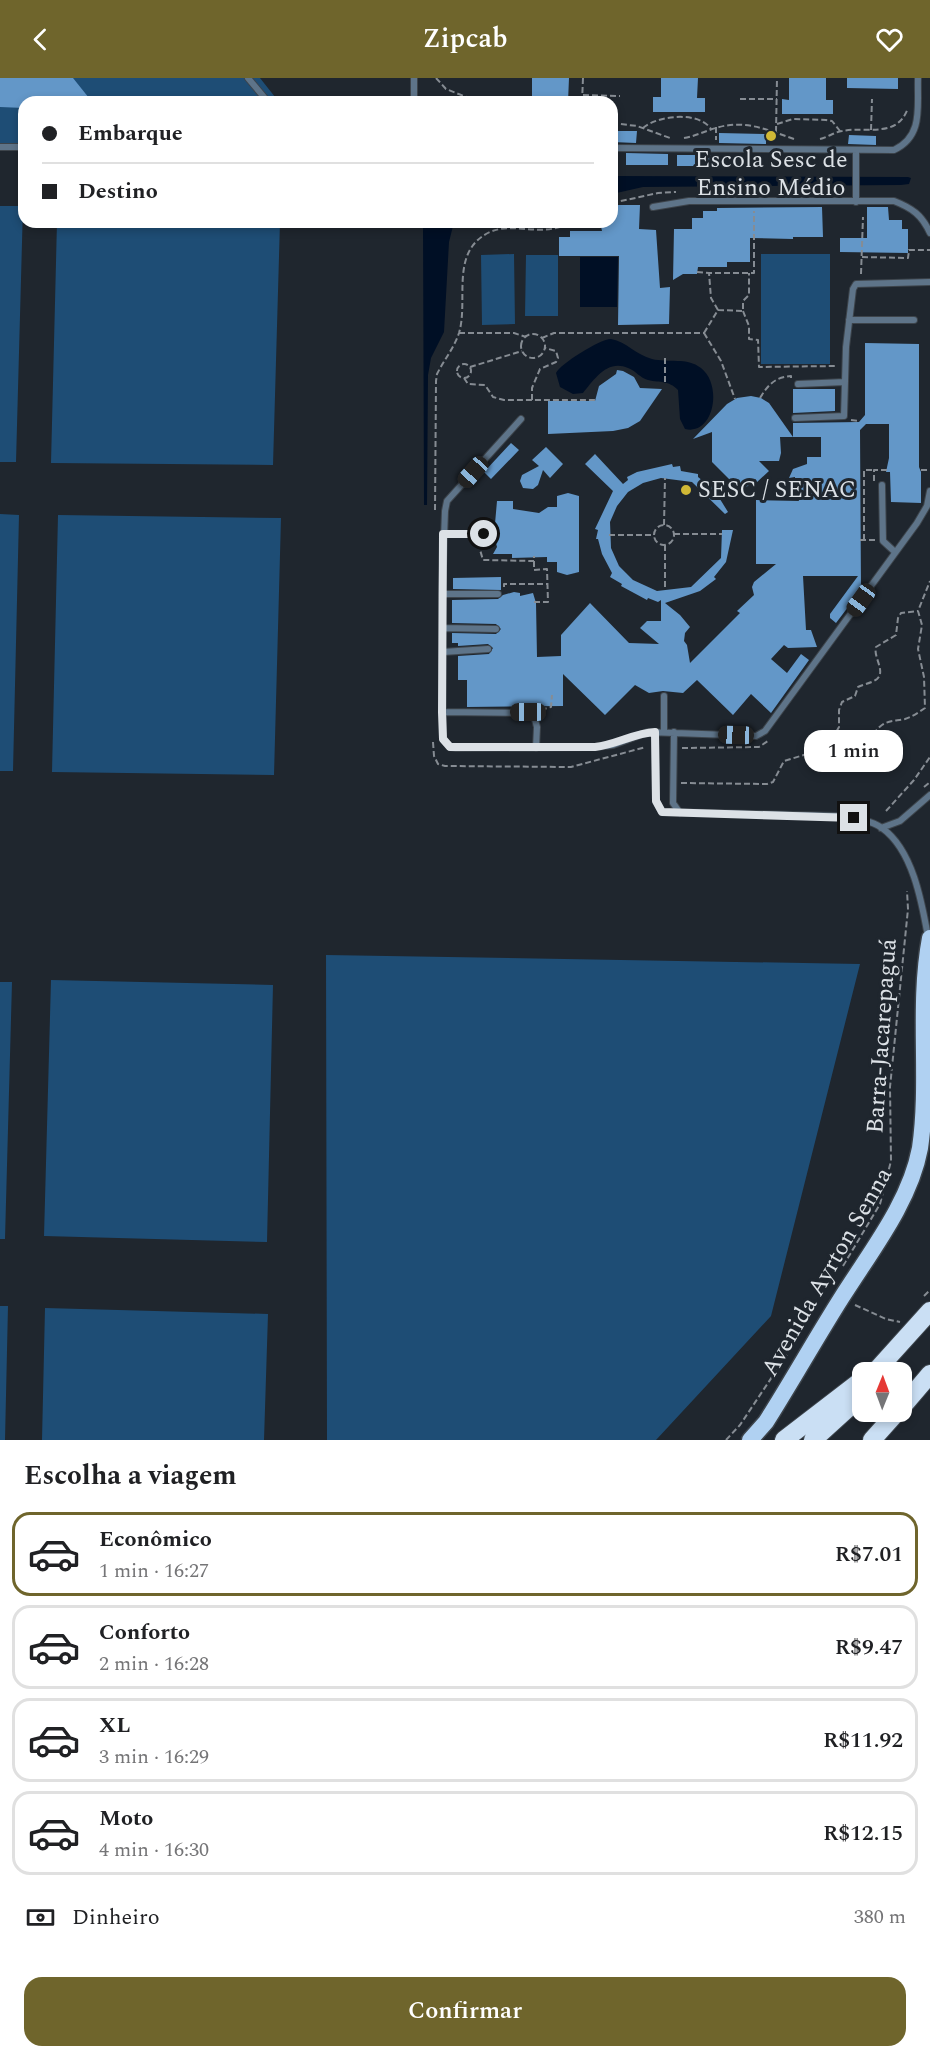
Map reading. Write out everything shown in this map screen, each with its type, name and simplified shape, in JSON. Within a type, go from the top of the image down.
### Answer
[{"type":"highway","name":"Avenida Ayrton Senna","points":[[750,1440],[771,1413],[841,1299],[902,1198],[916,1166],[922,1128],[929,941]]},
{"type":"highway","points":[[883,1362],[926,1305]]},
{"type":"highway","points":[[912,1395],[930,1374]]},
{"type":"highway","points":[[783,1440],[852,1388]]},
{"type":"highway","points":[[813,1440],[852,1402]]},
{"type":"highway","points":[[872,1440],[888,1422]]},
{"type":"lane","points":[[248,78],[263,96]]},
{"type":"lane","points":[[414,78],[414,96]]},
{"type":"lane","points":[[618,148],[856,152],[894,150],[910,140],[917,129],[918,78]]},
{"type":"lane","points":[[0,147],[18,147]]},
{"type":"lane","points":[[856,152],[856,202]]},
{"type":"lane","points":[[653,207],[689,201],[894,201],[911,208],[921,217],[930,233]]},
{"type":"lane","points":[[795,418],[843,417],[849,320],[853,289],[856,284],[930,282]]},
{"type":"lane","points":[[849,320],[914,320]]},
{"type":"lane","points":[[798,384],[845,382]]},
{"type":"lane","points":[[521,419],[447,501],[443,534],[442,712],[443,739],[450,747],[536,748],[613,745],[630,737],[655,732],[756,736],[765,731],[895,552],[927,506],[930,491]]},
{"type":"lane","points":[[882,485],[883,541],[895,552]]},
{"type":"lane","points":[[443,534],[481,534]]},
{"type":"lane","points":[[442,594],[498,594]]},
{"type":"lane","points":[[443,628],[496,629]]},
{"type":"lane","points":[[443,652],[488,649]]},
{"type":"lane","points":[[664,696],[664,732]]},
{"type":"lane","points":[[442,712],[528,712],[534,716],[537,727],[536,748]]},
{"type":"lane","points":[[655,732],[656,801],[662,812],[848,817],[882,828],[893,840],[911,868],[922,900],[929,941]]},
{"type":"lane","points":[[674,732],[674,806],[680,813]]},
{"type":"lane","points":[[882,828],[900,821],[930,795]]},
{"type":"path","points":[[436,78],[446,89],[464,96]]},
{"type":"path","points":[[584,78],[583,95],[620,96]]},
{"type":"path","points":[[776,132],[777,78]]},
{"type":"path","points":[[740,99],[777,99]]},
{"type":"path","points":[[871,130],[872,99]]},
{"type":"path","points":[[810,141],[840,131],[892,127],[902,118],[908,105]]},
{"type":"path","points":[[643,128],[660,118],[686,118],[702,119],[711,129]]},
{"type":"path","points":[[777,124],[793,119],[826,120],[832,121],[840,131]]},
{"type":"path","points":[[618,124],[643,128],[673,139]]},
{"type":"path","points":[[682,139],[711,129],[740,125],[756,126],[797,140]]},
{"type":"path","points":[[698,272],[754,273],[754,201]]},
{"type":"path","points":[[861,283],[863,217]]},
{"type":"path","points":[[435,512],[436,381],[441,365],[459,333],[465,259],[473,246],[490,232],[550,231],[557,228]]},
{"type":"path","points":[[862,257],[908,258],[909,250],[930,250]]},
{"type":"path","points":[[709,273],[711,298],[718,310]]},
{"type":"path","points":[[748,273],[748,295],[743,301],[743,311],[749,326],[749,339],[758,340],[759,367],[846,366]]},
{"type":"path","points":[[718,310],[743,311]]},
{"type":"path","points":[[704,333],[718,310]]},
{"type":"path","points":[[459,333],[514,333],[526,337],[534,335],[542,338],[554,333],[704,333]]},
{"type":"path","points":[[704,333],[721,361],[735,399]]},
{"type":"path","points":[[526,337],[522,343],[522,351],[529,357],[537,357],[545,348]]},
{"type":"path","points":[[542,338],[545,348]]},
{"type":"path","points":[[532,400],[532,388],[542,366],[556,362],[558,358],[556,351],[545,348]]},
{"type":"path","points":[[470,367],[522,351]]},
{"type":"path","points":[[537,357],[542,366]]},
{"type":"path","points":[[665,358],[665,382]]},
{"type":"path","points":[[470,367],[464,363],[457,367],[458,375],[468,384],[485,385],[497,399],[596,400]]},
{"type":"path","points":[[464,378],[470,374],[470,367]]},
{"type":"path","points":[[786,367],[786,376]]},
{"type":"path","points":[[760,398],[774,380],[791,376],[791,383],[798,384]]},
{"type":"path","points":[[874,470],[864,470],[862,540],[883,541]]},
{"type":"path","points":[[921,470],[930,470]]},
{"type":"path","points":[[664,525],[665,478]]},
{"type":"path","points":[[664,525],[671,528],[674,534],[671,541],[665,544],[658,542],[655,535],[657,528],[664,525]]},
{"type":"path","points":[[481,534],[478,548],[483,560],[534,559],[534,570],[547,569],[548,602],[534,602]]},
{"type":"path","points":[[674,534],[722,534]]},
{"type":"path","points":[[609,535],[655,535]]},
{"type":"path","points":[[665,544],[665,590]]},
{"type":"path","points":[[930,581],[918,611],[922,625],[918,649],[924,677],[925,708],[930,712]]},
{"type":"path","points":[[498,594],[503,594],[504,584],[547,584]]},
{"type":"path","points":[[673,783],[767,784],[773,782],[784,761],[827,748],[839,727],[839,710],[842,702],[855,696],[858,687],[876,680],[880,675],[881,669],[876,657],[876,647],[896,634],[901,613],[918,611]]},
{"type":"path","points":[[534,716],[544,708],[552,707],[552,695]]},
{"type":"path","points":[[827,748],[843,760],[851,759],[867,750],[877,730],[883,724],[904,719],[925,708]]},
{"type":"path","points":[[443,739],[433,739],[434,756],[438,764],[445,766],[571,767],[620,755],[633,749],[655,747]]},
{"type":"path","points":[[886,811],[914,780],[930,757]]},
{"type":"path","points":[[922,789],[930,782]]},
{"type":"path","name":"Barra-Jacarepaguá","points":[[839,1274],[880,1204],[891,1161],[890,1087],[908,909],[907,890]]},
{"type":"path","points":[[926,1305],[930,1290]]},
{"type":"path","points":[[841,1299],[899,1323],[907,1314]]},
{"type":"path","points":[[726,1440],[740,1425],[809,1322]]},
{"type":"shaded area","points":[[0,78],[260,78],[274,96],[18,96],[18,151],[0,151]]},
{"type":"shaded area","points":[[618,176],[911,178],[909,184],[901,185],[643,187],[618,193]]},
{"type":"shaded area","points":[[0,206],[18,206],[18,228],[22,228],[16,462],[0,462]]},
{"type":"shaded area","points":[[57,228],[280,228],[273,465],[51,463]]},
{"type":"shaded area","points":[[423,228],[452,228],[449,242],[444,332],[431,358],[428,375],[427,505],[424,505]]},
{"type":"shaded area","points":[[514,254],[515,324],[482,325],[481,255]]},
{"type":"shaded area","points":[[761,254],[830,254],[830,364],[761,364]]},
{"type":"shaded area","points":[[526,255],[558,255],[558,316],[525,316]]},
{"type":"shaded area","points":[[580,257],[618,257],[617,307],[580,307]]},
{"type":"shaded area","points":[[611,339],[652,359],[684,361],[701,368],[708,376],[713,397],[709,417],[703,425],[695,429],[685,429],[680,419],[678,390],[674,387],[668,383],[645,379],[631,369],[620,366],[614,366],[602,372],[583,393],[573,394],[560,387],[556,373],[559,369],[590,347]]},
{"type":"shaded area","points":[[0,514],[19,515],[13,771],[0,771]]},
{"type":"shaded area","points":[[58,515],[281,518],[274,775],[52,772]]},
{"type":"shaded area","points":[[326,955],[860,964],[771,1316],[656,1440],[327,1440]]},
{"type":"shaded area","points":[[51,980],[273,985],[267,1242],[44,1236]]},
{"type":"shaded area","points":[[0,982],[12,982],[5,1239],[0,1239]]},
{"type":"shaded area","points":[[0,1306],[8,1306],[5,1440],[0,1440]]},
{"type":"shaded area","points":[[45,1308],[268,1314],[264,1440],[42,1440]]},
{"type":"building","points":[[0,78],[73,78],[87,96],[18,96],[18,108],[0,107]]},
{"type":"building","points":[[532,78],[569,78],[568,96],[532,96]]},
{"type":"building","points":[[661,78],[698,78],[697,98],[705,98],[705,112],[653,112],[653,97],[661,97]]},
{"type":"building","points":[[789,78],[826,78],[826,100],[833,100],[833,114],[782,114],[782,99],[789,100]]},
{"type":"building","points":[[847,78],[898,78],[898,89],[847,88]]},
{"type":"building","points":[[618,131],[637,131],[636,143],[618,142]]},
{"type":"building","points":[[719,133],[766,134],[766,144],[719,143]]},
{"type":"building","points":[[849,135],[876,136],[876,145],[848,144]]},
{"type":"building","points":[[626,153],[668,154],[668,165],[626,165]]},
{"type":"building","points":[[677,155],[720,155],[720,166],[677,166]]},
{"type":"building","points":[[618,205],[640,205],[639,229],[656,230],[660,288],[670,287],[669,324],[618,325],[619,256],[559,256],[559,237],[570,237],[570,231],[602,231],[601,228],[618,228]]},
{"type":"building","points":[[822,207],[823,237],[750,238],[750,262],[727,262],[727,267],[698,267],[697,274],[683,274],[673,280],[674,229],[692,229],[692,218],[703,218],[703,211],[717,211],[717,208]]},
{"type":"building","points":[[867,207],[888,207],[889,220],[902,220],[902,229],[908,229],[908,253],[840,252],[840,238],[867,238]]},
{"type":"building","points":[[865,343],[919,344],[921,503],[891,502],[890,472],[886,472],[889,458],[889,424],[866,424],[860,430],[861,590],[836,623],[830,618],[830,614],[858,576],[803,576],[806,630],[811,630],[817,647],[788,648],[784,645],[771,659],[787,673],[801,654],[809,660],[771,713],[751,694],[733,715],[697,680],[683,693],[663,691],[649,693],[635,685],[605,715],[563,674],[563,706],[467,707],[467,680],[458,680],[458,656],[489,654],[493,648],[488,644],[458,646],[458,643],[452,643],[452,633],[496,634],[501,629],[496,624],[452,623],[452,600],[498,599],[514,592],[520,593],[520,596],[533,593],[536,603],[537,657],[561,656],[561,635],[590,603],[629,643],[659,644],[640,628],[647,621],[661,621],[661,600],[658,602],[648,598],[647,600],[621,586],[622,584],[610,577],[612,573],[602,554],[598,539],[596,539],[598,530],[595,529],[613,491],[585,464],[595,454],[623,484],[628,480],[627,477],[637,472],[672,464],[673,467],[680,466],[681,471],[698,474],[698,477],[708,485],[710,483],[728,512],[725,514],[692,482],[661,478],[643,483],[628,492],[617,506],[610,522],[611,548],[619,566],[633,580],[657,591],[691,587],[721,558],[722,530],[733,530],[726,562],[714,577],[716,579],[700,591],[665,603],[690,627],[685,633],[684,641],[687,645],[690,663],[740,613],[737,611],[754,595],[752,587],[754,582],[776,564],[756,564],[756,500],[799,501],[795,488],[795,477],[789,478],[793,469],[807,464],[807,457],[821,457],[821,437],[793,437],[793,423],[859,422],[865,415]]},
{"type":"building","points":[[617,370],[634,377],[640,388],[662,389],[640,421],[628,428],[613,431],[548,434],[548,401],[595,401],[599,386],[616,374]]},
{"type":"building","points":[[793,389],[835,389],[835,411],[793,413]]},
{"type":"building","points":[[751,396],[769,403],[793,437],[780,437],[779,461],[759,461],[769,471],[756,483],[756,479],[744,489],[738,488],[712,462],[712,432],[693,439],[727,404],[737,398]]},
{"type":"building","points":[[511,443],[519,450],[491,479],[484,472]]},
{"type":"building","points":[[546,447],[563,464],[550,478],[543,470],[538,485],[533,489],[523,488],[520,481],[522,475],[539,466],[532,460]]},
{"type":"building","points":[[568,493],[579,496],[579,572],[567,575],[557,572],[557,562],[547,562],[547,557],[512,558],[512,554],[493,554],[497,547],[494,535],[497,501],[513,501],[513,509],[539,513],[548,507],[557,507],[557,496]]},
{"type":"building","points":[[501,577],[501,590],[453,589],[453,578]]},
{"type":"place","name":"Escola Sesc de Ensino Médio","points":[[771,136]]},
{"type":"place","name":"SESC / SENAC","points":[[686,490]]},
{"type":"route","points":[[484,534],[443,534],[442,712],[443,739],[450,747],[595,747],[613,745],[630,737],[655,732],[656,801],[662,812],[854,818]]}]
